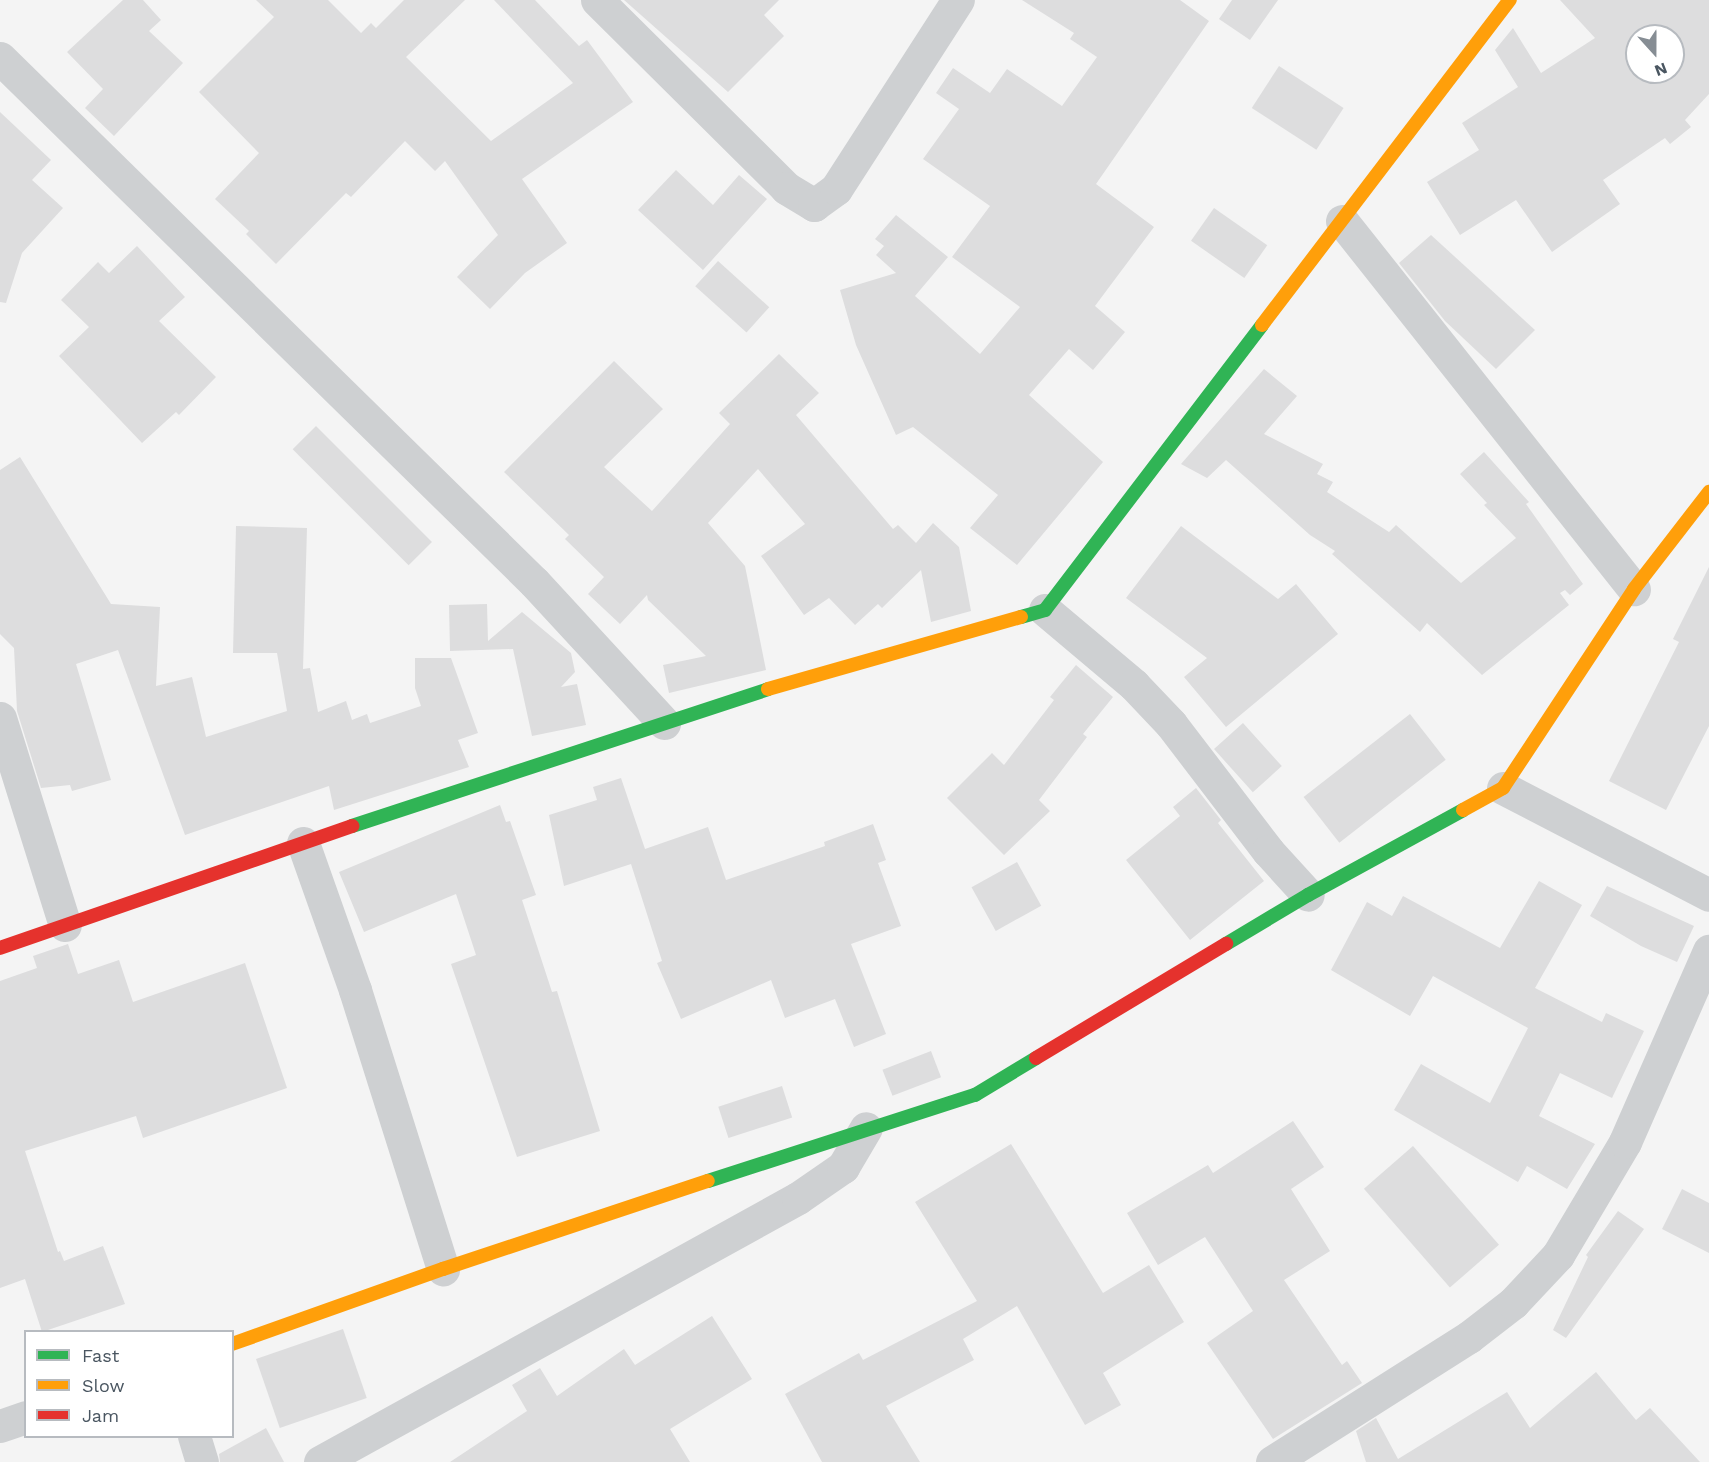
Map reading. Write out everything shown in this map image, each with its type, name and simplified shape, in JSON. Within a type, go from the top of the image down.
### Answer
[{"type":"street","points":[[597,0],[786,188],[814,205],[836,189],[958,0]]},
{"type":"street","points":[[0,948],[303,843],[799,679],[1045,610],[1510,0]]},
{"type":"street","points":[[0,58],[534,582],[664,723]]},
{"type":"street","points":[[1342,221],[1634,589]]},
{"type":"street","points":[[234,1343],[443,1269],[866,1128],[975,1095],[1308,895],[1503,788],[1634,589],[1709,492]]},
{"type":"street","points":[[1045,610],[1134,685],[1171,724],[1261,843],[1308,895]]},
{"type":"street","points":[[0,718],[65,925]]},
{"type":"street","points":[[1503,788],[1709,895]]},
{"type":"street","points":[[303,843],[355,990],[443,1269]]},
{"type":"street","points":[[1272,1462],[1469,1337],[1514,1303],[1558,1255],[1625,1142],[1709,951]]},
{"type":"street","points":[[320,1462],[798,1198],[843,1167],[866,1128]]},
{"type":"street","points":[[0,1425],[24,1418]]},
{"type":"street","points":[[194,1438],[202,1462]]},
{"type":"building","points":[[123,0],[143,0],[161,20],[149,31],[183,63],[114,136],[85,108],[103,89],[67,52]]},
{"type":"building","points":[[256,0],[328,0],[361,33],[371,23],[376,28],[404,0],[465,0],[406,57],[491,141],[573,83],[494,0],[535,0],[579,46],[587,40],[633,102],[522,179],[567,243],[525,273],[490,309],[457,277],[498,235],[445,161],[435,171],[405,141],[351,197],[346,193],[276,264],[246,234],[249,231],[215,199],[259,153],[199,92],[274,17]]},
{"type":"building","points":[[624,0],[779,0],[764,15],[784,36],[728,92]]},
{"type":"building","points":[[1022,0],[1180,0],[1209,21],[1096,184],[1154,227],[1095,306],[1125,332],[1093,370],[1069,349],[1029,395],[1103,462],[1017,565],[970,528],[998,495],[913,427],[896,435],[856,345],[840,290],[896,273],[876,255],[884,246],[875,239],[896,215],[948,257],[915,296],[980,354],[1020,307],[952,257],[990,206],[923,159],[959,109],[936,93],[953,68],[990,93],[1007,69],[1062,106],[1097,57],[1070,39],[1074,33]]},
{"type":"building","points":[[1232,0],[1278,0],[1250,40],[1219,19]]},
{"type":"building","points":[[1560,0],[1709,0],[1709,94],[1685,120],[1691,127],[1670,144],[1665,138],[1603,180],[1620,204],[1552,252],[1516,200],[1460,235],[1427,182],[1479,150],[1462,123],[1518,87],[1495,50],[1513,28],[1541,73],[1595,38]]},
{"type":"building","points":[[1279,66],[1344,108],[1316,150],[1252,108]]},
{"type":"building","points":[[0,112],[51,160],[32,180],[63,208],[22,253],[6,303],[0,302]]},
{"type":"building","points":[[676,170],[713,205],[739,175],[767,199],[703,270],[638,210]]},
{"type":"building","points":[[1214,208],[1267,245],[1244,278],[1191,241]]},
{"type":"building","points":[[1431,235],[1535,330],[1496,369],[1445,321],[1399,263]]},
{"type":"building","points":[[137,246],[185,297],[159,321],[216,377],[179,415],[176,412],[142,443],[59,356],[89,327],[61,300],[98,262],[109,273]]},
{"type":"building","points":[[718,261],[769,307],[747,332],[695,286]]},
{"type":"building","points":[[779,354],[819,393],[796,415],[893,529],[898,525],[916,543],[933,523],[959,547],[971,611],[931,622],[921,570],[882,608],[878,604],[855,625],[829,598],[804,615],[761,556],[805,524],[758,469],[708,523],[745,566],[766,670],[669,693],[663,665],[706,656],[648,600],[647,595],[620,624],[588,594],[604,577],[565,539],[569,535],[504,472],[614,361],[663,409],[604,467],[652,511],[730,424],[719,413]]},
{"type":"building","points":[[1264,369],[1297,396],[1264,434],[1323,464],[1317,474],[1333,482],[1327,492],[1389,532],[1396,525],[1461,583],[1516,538],[1484,505],[1487,503],[1460,474],[1484,452],[1529,502],[1526,504],[1583,584],[1570,595],[1565,590],[1560,593],[1569,605],[1482,675],[1427,623],[1420,632],[1332,554],[1335,551],[1310,535],[1226,460],[1207,478],[1181,464]]},
{"type":"building","points":[[316,426],[432,542],[409,565],[293,449]]},
{"type":"building","points":[[20,457],[111,604],[160,607],[156,686],[192,677],[206,737],[287,711],[277,653],[233,653],[236,526],[307,528],[303,669],[310,668],[318,712],[346,701],[352,720],[367,714],[370,723],[421,706],[415,688],[415,658],[451,658],[478,733],[458,740],[469,767],[334,810],[329,786],[185,835],[118,650],[76,664],[111,780],[72,791],[70,785],[41,788],[17,711],[14,648],[0,634],[0,470]]},
{"type":"building","points":[[1181,526],[1278,599],[1296,584],[1338,634],[1226,727],[1184,677],[1207,658],[1126,598]]},
{"type":"building","points":[[1709,567],[1709,726],[1666,810],[1609,781],[1679,642],[1673,639]]},
{"type":"building","points":[[487,604],[488,641],[522,612],[571,653],[575,672],[561,687],[577,684],[586,725],[532,736],[513,649],[450,651],[449,605]]},
{"type":"building","points":[[1076,665],[1113,697],[1083,734],[1087,737],[1039,800],[1050,811],[1004,855],[947,798],[992,753],[1004,765],[1054,700],[1050,697]]},
{"type":"building","points":[[1410,714],[1446,760],[1339,843],[1304,797]]},
{"type":"building","points":[[1243,723],[1282,766],[1253,792],[1214,749]]},
{"type":"building","points":[[621,778],[645,849],[708,827],[726,880],[825,846],[824,842],[873,824],[886,860],[878,863],[901,926],[851,944],[886,1034],[854,1047],[835,999],[785,1018],[771,980],[681,1019],[657,963],[662,961],[631,864],[564,886],[549,815],[597,800],[593,787]]},
{"type":"building","points":[[1196,788],[1221,820],[1218,823],[1264,881],[1190,940],[1126,860],[1180,816],[1173,807]]},
{"type":"building","points":[[500,805],[506,822],[510,821],[536,895],[522,900],[552,992],[557,991],[600,1131],[517,1157],[451,964],[476,955],[456,894],[364,932],[339,872]]},
{"type":"building","points":[[1017,862],[1041,906],[996,931],[972,887]]},
{"type":"building","points":[[1539,881],[1582,905],[1535,988],[1602,1022],[1606,1013],[1644,1031],[1612,1098],[1560,1073],[1539,1116],[1595,1144],[1567,1189],[1527,1166],[1518,1182],[1394,1110],[1421,1064],[1490,1103],[1528,1028],[1433,976],[1410,1016],[1331,970],[1367,902],[1392,916],[1403,896],[1500,948]]},
{"type":"building","points":[[1607,886],[1694,926],[1677,962],[1641,946],[1590,916]]},
{"type":"building","points":[[68,944],[78,974],[119,960],[133,1002],[245,963],[287,1088],[143,1138],[136,1116],[25,1151],[58,1252],[60,1251],[64,1261],[103,1246],[125,1304],[48,1330],[41,1330],[25,1279],[0,1288],[0,981],[37,968],[33,956]]},
{"type":"building","points":[[931,1051],[941,1077],[892,1096],[882,1070]]},
{"type":"building","points":[[782,1086],[792,1117],[728,1138],[718,1107]]},
{"type":"building","points":[[1293,1121],[1324,1167],[1291,1189],[1330,1251],[1284,1280],[1342,1365],[1347,1361],[1362,1383],[1273,1439],[1207,1343],[1253,1311],[1205,1237],[1158,1265],[1127,1213],[1208,1165],[1213,1173]]},
{"type":"building","points":[[1011,1144],[1103,1293],[1149,1265],[1184,1322],[1103,1373],[1121,1405],[1085,1425],[1017,1306],[963,1339],[974,1360],[886,1406],[920,1462],[822,1462],[785,1394],[859,1353],[863,1360],[977,1301],[915,1202]]},
{"type":"building","points":[[1413,1146],[1499,1245],[1450,1288],[1364,1189]]},
{"type":"building","points":[[1682,1189],[1709,1203],[1709,1253],[1662,1229]]},
{"type":"building","points":[[1618,1211],[1644,1229],[1566,1338],[1553,1330],[1588,1257],[1586,1255]]},
{"type":"building","points":[[712,1316],[752,1379],[670,1429],[690,1462],[450,1462],[527,1411],[512,1385],[540,1368],[557,1396],[624,1349],[635,1365]]},
{"type":"building","points":[[343,1329],[367,1398],[280,1428],[256,1359]]},
{"type":"building","points":[[1596,1372],[1636,1420],[1650,1408],[1700,1462],[1366,1462],[1356,1431],[1376,1418],[1398,1459],[1507,1392],[1530,1428]]},
{"type":"building","points":[[266,1428],[284,1462],[220,1462],[219,1454]]},
{"type":"traffic: fast","points":[[1021,617],[1045,610],[1262,325]]},
{"type":"traffic: fast","points":[[352,826],[768,689]]},
{"type":"traffic: fast","points":[[1226,944],[1308,895],[1463,810]]},
{"type":"traffic: fast","points":[[708,1181],[975,1095],[1036,1058]]},
{"type":"traffic: slow","points":[[1262,325],[1510,0]]},
{"type":"traffic: slow","points":[[1463,810],[1503,788],[1634,589],[1709,492]]},
{"type":"traffic: slow","points":[[768,689],[1021,617]]},
{"type":"traffic: slow","points":[[234,1343],[443,1269],[708,1181]]},
{"type":"traffic: jam","points":[[0,948],[352,826]]},
{"type":"traffic: jam","points":[[1036,1058],[1226,944]]}]
